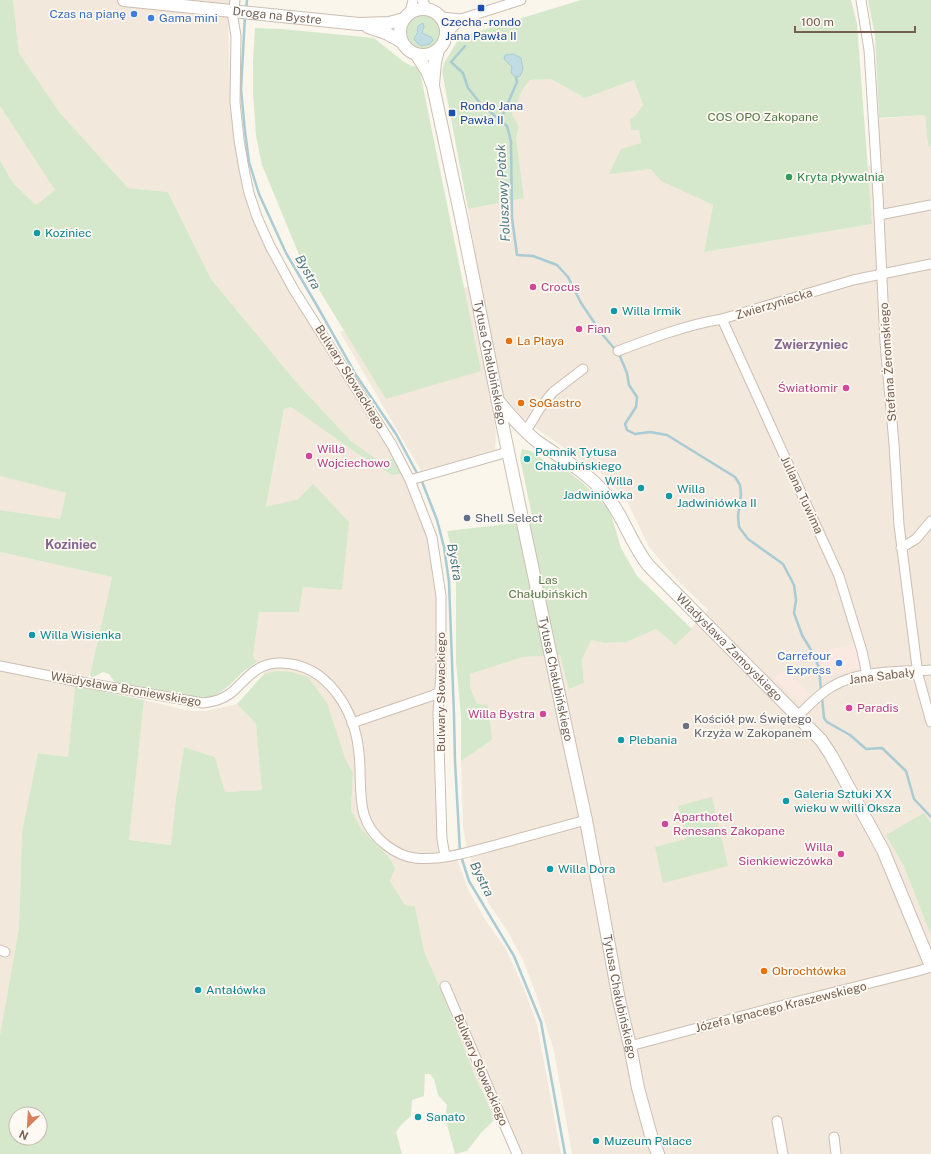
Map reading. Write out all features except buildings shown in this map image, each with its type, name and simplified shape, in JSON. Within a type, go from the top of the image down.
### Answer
[{"type":"street","name":"Droga na Bystre","points":[[124,0],[236,7],[256,13],[359,24],[390,23],[407,16]]},
{"type":"street","points":[[407,16],[425,5],[441,17],[445,25],[446,34],[444,43],[438,50],[426,55],[416,54],[408,49],[402,42],[400,30],[413,0]]},
{"type":"street","points":[[441,17],[461,19],[521,0]]},
{"type":"street","name":"Stefana Żeromskiego","points":[[861,0],[869,50],[885,342],[901,548],[919,681],[931,722]]},
{"type":"street","name":"Bulwary Słowackiego","points":[[236,7],[233,22],[236,36],[234,95],[236,119],[247,185],[257,218],[270,246],[294,290],[375,417],[412,479],[432,537],[441,596],[441,673],[438,713],[442,839],[449,856]]},
{"type":"street","points":[[446,34],[461,19]]},
{"type":"street","name":"Droga na Bystre","points":[[359,24],[376,29],[402,42]]},
{"type":"street","name":"Tytusa Chałubińskiego","points":[[433,86],[435,62],[438,50]]},
{"type":"street","name":"Tytusa Chałubińskiego","points":[[416,54],[423,64],[433,86],[508,452],[586,820],[638,1088],[652,1139],[658,1154]]},
{"type":"street","points":[[879,215],[931,205]]},
{"type":"street","name":"Zwierzyniecka","points":[[618,350],[664,333],[722,319],[853,280],[931,264]]},
{"type":"street","name":"Juliana Tuwima","points":[[722,319],[839,576],[862,651],[867,675]]},
{"type":"street","points":[[526,431],[552,392],[583,369]]},
{"type":"street","name":"Władysława Zamoyskiego","points":[[498,401],[536,441]]},
{"type":"street","name":"Władysława Zamoyskiego","points":[[505,437],[521,434],[536,441],[586,476],[600,488],[616,508],[635,545],[648,565],[817,736],[828,750],[877,839],[889,864],[931,966]]},
{"type":"street","points":[[412,479],[508,452]]},
{"type":"street","points":[[901,548],[916,539],[931,521]]},
{"type":"street","name":"Władysława Broniewskiego","points":[[0,666],[90,684],[203,703],[221,699],[231,692],[251,673],[264,665],[287,663],[307,669],[329,683],[340,697],[352,723],[359,753],[361,808],[365,820],[372,832],[386,846],[402,855],[422,859],[449,856],[469,852],[586,820]]},
{"type":"street","name":"Jana Sabały","points":[[798,716],[830,687],[848,679],[867,675],[931,670]]},
{"type":"street","points":[[352,723],[434,695],[440,691]]},
{"type":"street","name":"Józefa Ignacego Kraszewskiego","points":[[630,1046],[918,971],[931,966]]},
{"type":"street","name":"Bulwary Słowackiego","points":[[446,986],[517,1154]]},
{"type":"street","points":[[777,1121],[783,1154]]},
{"type":"street","points":[[834,1137],[836,1154]]},
{"type":"shaded area","points":[[13,0],[231,0],[228,22],[231,118],[249,213],[266,246],[366,409],[393,458],[382,463],[351,441],[296,382],[211,279],[168,192],[128,188],[60,113],[19,53]]},
{"type":"shaded area","points":[[551,79],[585,98],[634,80],[643,105],[634,117],[631,130],[639,130],[641,143],[609,173],[651,169],[661,181],[713,205],[704,252],[872,224],[867,166],[879,164],[876,119],[925,115],[928,146],[931,146],[931,1154],[572,1154],[554,1051],[536,994],[523,960],[508,932],[489,904],[478,880],[466,845],[463,825],[461,761],[492,740],[470,687],[470,674],[523,657],[560,655],[570,689],[584,683],[582,659],[591,640],[604,643],[627,642],[656,629],[675,645],[708,610],[677,580],[649,547],[627,501],[603,475],[523,419],[509,403],[491,403],[496,432],[495,450],[421,471],[340,332],[412,304],[480,283],[468,209],[524,198],[516,138],[519,127],[512,114],[523,89],[530,80]]},
{"type":"shaded area","points":[[0,106],[55,190],[36,205],[13,183],[0,160]]},
{"type":"shaded area","points":[[291,407],[355,452],[392,475],[402,474],[415,502],[428,538],[435,577],[437,612],[441,861],[457,859],[469,891],[486,921],[506,949],[524,989],[537,1024],[561,1154],[512,1154],[475,1076],[424,951],[415,906],[405,905],[390,881],[394,868],[388,856],[362,830],[351,810],[353,773],[345,758],[275,671],[264,674],[253,656],[259,612],[299,612],[303,587],[342,590],[298,499],[266,508],[284,409]]},
{"type":"shaded area","points":[[0,476],[66,493],[60,519],[0,510]]},
{"type":"shaded area","points":[[0,552],[112,577],[90,675],[75,686],[68,757],[38,753],[22,832],[19,928],[0,1035]]},
{"type":"shaded area","points":[[856,643],[861,664],[857,668],[827,677],[817,652]]},
{"type":"shaded area","points":[[785,671],[810,694],[803,701],[797,700],[774,678]]},
{"type":"shaded area","points":[[144,700],[190,711],[205,711],[237,704],[256,724],[263,790],[225,792],[215,757],[184,747],[176,798],[172,845],[129,840]]},
{"type":"green space","points":[[0,0],[13,0],[19,53],[60,113],[128,188],[168,192],[211,279],[296,382],[351,441],[382,463],[393,458],[402,474],[392,475],[355,452],[291,407],[284,409],[266,507],[298,499],[313,484],[349,522],[342,590],[303,587],[299,612],[259,612],[253,656],[257,662],[244,671],[226,688],[213,696],[194,697],[115,683],[109,674],[103,672],[92,678],[90,675],[112,577],[0,552],[0,510],[60,519],[66,493],[0,476],[0,160],[13,183],[36,205],[55,190],[0,106]]},
{"type":"green space","name":"COS OPO Zakopane","points":[[581,0],[851,0],[857,24],[872,224],[704,252],[713,205],[661,181],[651,169],[609,174],[621,149],[641,143],[639,130],[631,130],[630,119],[634,117],[643,105],[634,80],[585,98],[551,79],[530,80],[523,89],[512,114],[519,127],[516,138],[524,198],[468,209],[442,71],[444,63],[460,37]]},
{"type":"green space","points":[[868,0],[931,0],[931,146],[928,146],[925,115],[879,118],[875,36]]},
{"type":"green space","points":[[422,15],[433,18],[439,24],[440,32],[438,40],[433,46],[426,50],[418,49],[410,43],[407,38],[407,25],[417,16]],"holes":[[[419,24],[424,30],[422,33],[431,37],[426,46],[418,44],[414,39]]]},
{"type":"green space","points":[[255,28],[282,29],[374,38],[404,62],[412,66],[419,67],[481,371],[386,399],[302,262],[262,165],[256,136],[253,92]]},
{"type":"green space","name":"Las Chałubińskich","points":[[522,449],[531,451],[548,463],[558,464],[583,483],[610,511],[621,548],[637,576],[692,629],[675,645],[656,629],[627,642],[604,643],[591,640],[582,659],[584,683],[569,689],[560,655],[523,657],[470,674],[470,687],[477,704],[488,705],[492,740],[461,761],[461,716],[456,662],[456,566],[447,531],[533,521],[520,458]]},
{"type":"green space","points":[[275,671],[292,672],[308,677],[327,703],[345,758],[353,773],[351,810],[362,830],[388,856],[395,868],[390,881],[405,905],[415,906],[424,951],[475,1076],[495,1119],[481,1133],[467,1151],[455,1154],[445,1117],[447,1105],[438,1095],[434,1079],[430,1074],[425,1074],[424,1096],[412,1100],[411,1116],[396,1132],[402,1154],[0,1154],[0,1035],[19,928],[22,832],[38,753],[68,757],[75,686],[144,700],[129,840],[171,845],[176,798],[184,747],[215,757],[225,792],[262,790],[256,724],[237,704],[264,674]]},
{"type":"green space","points":[[712,797],[728,866],[663,883],[655,847],[686,839],[678,806]]},
{"type":"green space","points":[[924,813],[931,823],[931,935],[904,866],[886,835]]},
{"type":"water","points":[[423,23],[424,27],[422,33],[431,37],[433,40],[430,44],[422,46],[414,39],[418,26]]},
{"type":"water","points":[[513,54],[521,58],[523,69],[520,76],[516,77],[511,73],[512,67],[504,59],[505,55]]},
{"type":"waterway","name":"Bystra","points":[[246,9],[247,0]]},
{"type":"waterway","name":"Bystra","points":[[245,16],[241,89],[249,162],[259,194],[286,253],[356,375],[396,434],[418,475]]},
{"type":"waterway","name":"Foluszowy Potok","points":[[465,46],[451,62],[463,73],[468,88],[481,104],[507,126],[511,142],[512,218],[517,255],[533,256],[557,265],[568,277],[581,303],[602,334],[619,354],[627,373],[629,385],[637,397],[636,407],[625,424],[627,430],[635,434],[650,432],[667,435],[735,477],[740,485],[741,495],[738,516],[739,527],[748,539],[783,564],[794,585],[796,600],[794,613],[802,635],[814,655],[819,668],[821,690]]},
{"type":"waterway","points":[[501,119],[517,82],[516,77]]},
{"type":"waterway","name":"Bystra","points":[[421,479],[437,520],[444,547],[449,582],[455,761],[460,852]]},
{"type":"waterway","name":"Foluszowy Potok","points":[[822,697],[824,718],[827,722],[850,735],[866,749],[882,748],[906,771],[914,799],[931,817]]},
{"type":"waterway","name":"Bystra","points":[[461,856],[469,881],[514,956],[541,1022],[565,1154]]},
{"type":"place","name":"Czecha - rondo Jana Pawła II","points":[[481,8]]},
{"type":"place","name":"Czas na pianę","points":[[134,14]]},
{"type":"place","name":"Gama mini","points":[[151,18]]},
{"type":"place","name":"Rondo Jana Pawła II","points":[[452,113]]},
{"type":"place","name":"Kryta pływalnia","points":[[789,177]]},
{"type":"place","name":"Koziniec","points":[[37,233]]},
{"type":"place","name":"Crocus","points":[[533,287]]},
{"type":"place","name":"Willa Irmik","points":[[614,311]]},
{"type":"place","name":"Fian","points":[[579,329]]},
{"type":"place","name":"La Playa","points":[[509,341]]},
{"type":"place","name":"Światłomir","points":[[846,388]]},
{"type":"place","name":"SoGastro","points":[[521,403]]},
{"type":"place","name":"Willa Wojciechowo","points":[[309,456]]},
{"type":"place","name":"Pomnik Tytusa Chałubińskiego","points":[[527,459]]},
{"type":"place","name":"Willa Jadwiniówka","points":[[641,488]]},
{"type":"place","name":"Willa Jadwiniówka II","points":[[669,496]]},
{"type":"place","name":"Shell Select","points":[[467,518]]},
{"type":"place","name":"Willa Wisienka","points":[[32,635]]},
{"type":"place","name":"Carrefour Express","points":[[839,663]]},
{"type":"place","name":"Paradis","points":[[849,708]]},
{"type":"place","name":"Willa Bystra","points":[[543,714]]},
{"type":"place","name":"Kościół pw. Świętego Krzyża w Zakopanem","points":[[686,726]]},
{"type":"place","name":"Plebania","points":[[621,740]]},
{"type":"place","name":"Galeria Sztuki XX wieku w willi Oksza","points":[[786,801]]},
{"type":"place","name":"Aparthotel Renesans Zakopane","points":[[665,824]]},
{"type":"place","name":"Willa Sienkiewiczówka","points":[[841,854]]},
{"type":"place","name":"Willa Dora","points":[[550,869]]},
{"type":"place","name":"Obrochtówka","points":[[764,971]]},
{"type":"place","name":"Antałówka","points":[[198,990]]},
{"type":"place","name":"Sanato","points":[[418,1117]]},
{"type":"place","name":"Muzeum Palace","points":[[596,1141]]},
{"type":"district","name":"Zwierzyniec","points":[[811,344]]},
{"type":"district","name":"Koziniec","points":[[71,544]]}]
